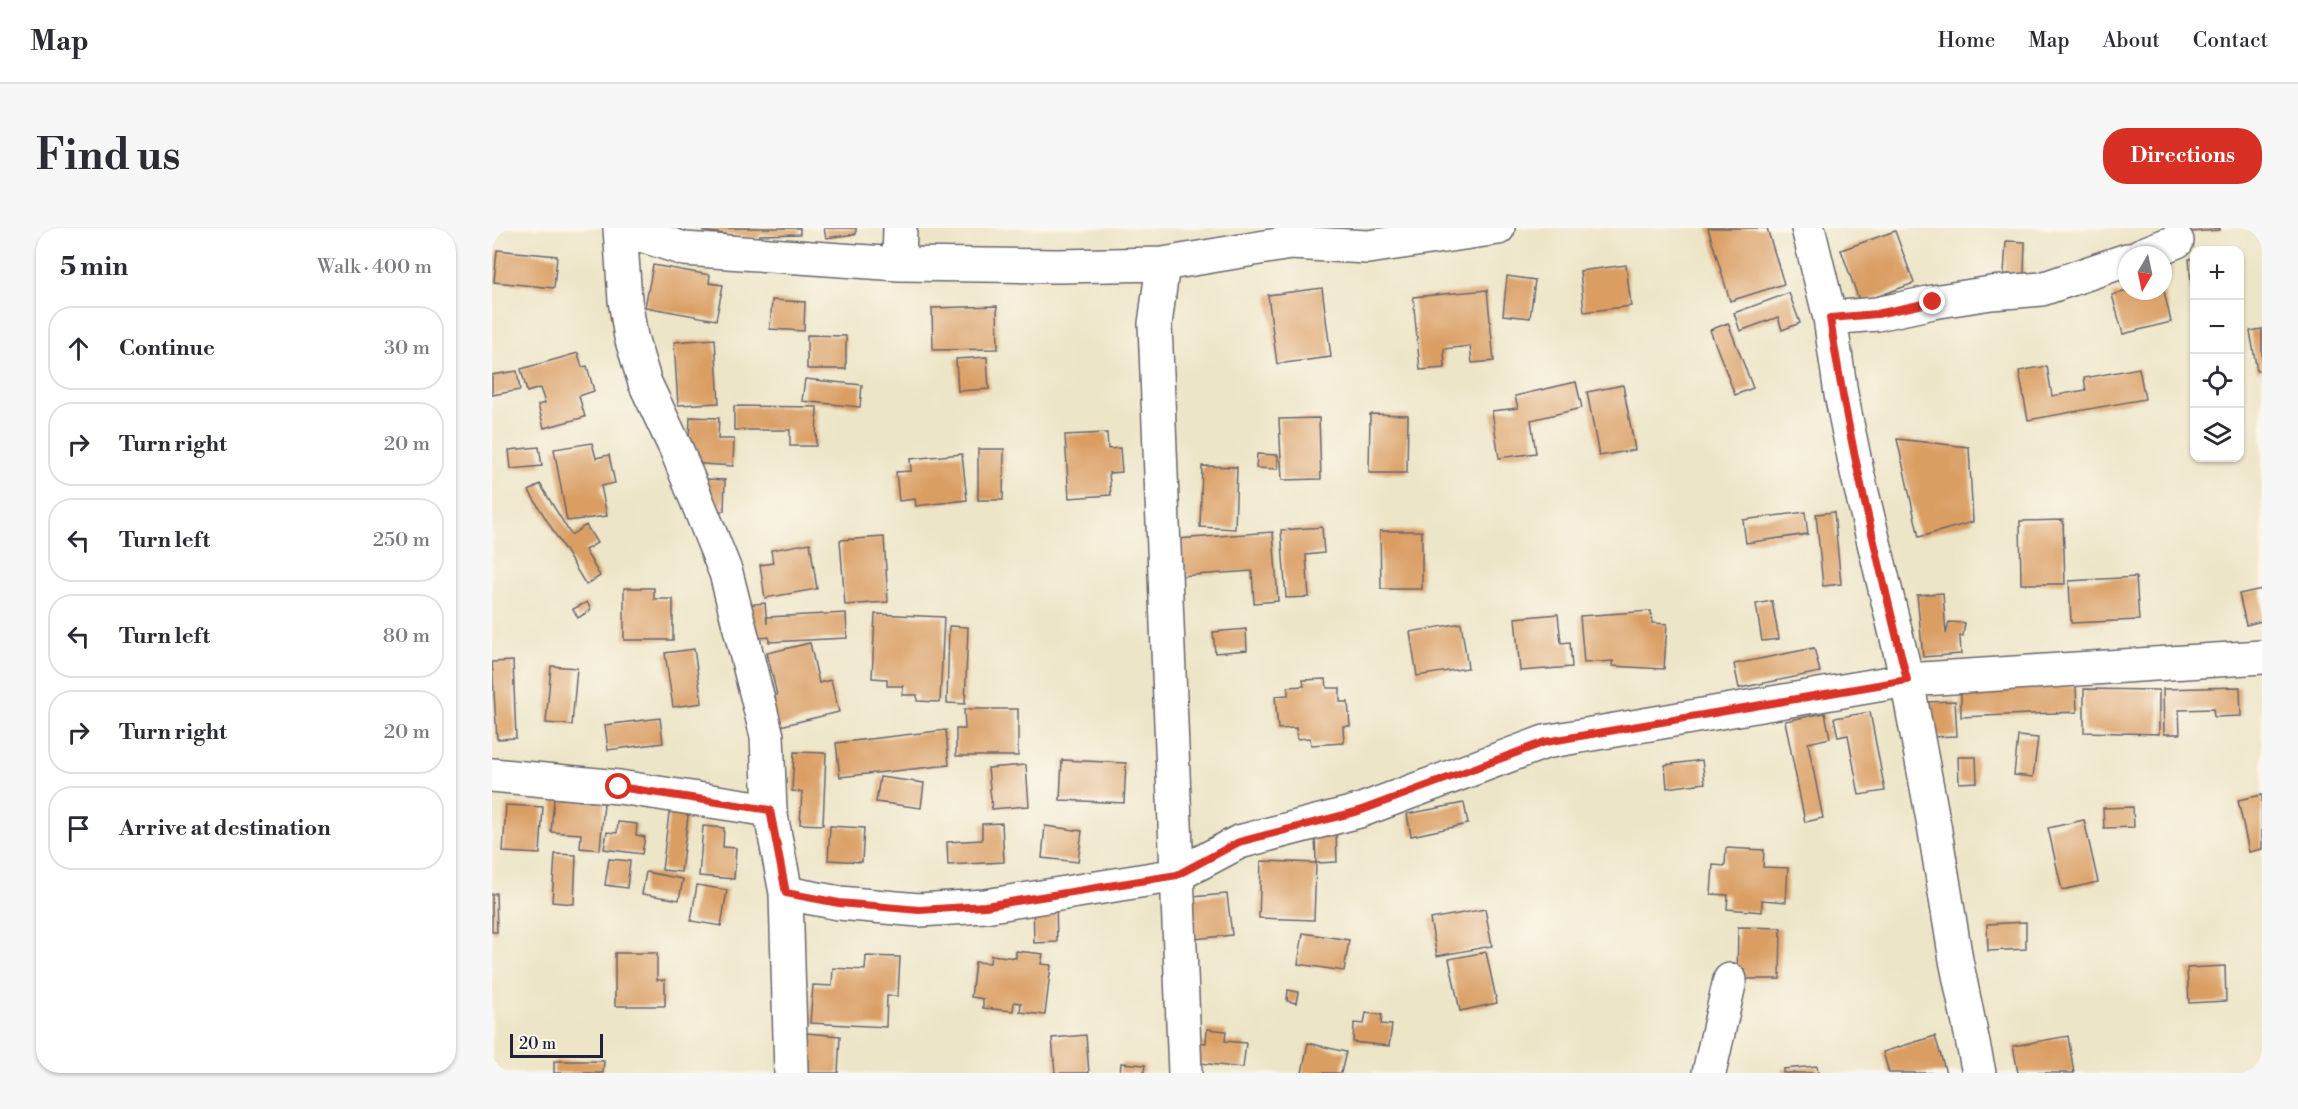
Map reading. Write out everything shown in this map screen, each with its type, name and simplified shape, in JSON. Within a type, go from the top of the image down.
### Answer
[{"type":"street","points":[[791,1073],[786,893],[770,810],[767,736],[726,573],[677,451],[645,383],[631,337],[625,300],[620,228],[684,239],[899,264],[1058,266],[1163,264],[1289,235],[1368,247],[1498,228]]},
{"type":"street","points":[[899,264],[900,228]]},
{"type":"street","points":[[1808,228],[1830,318],[1841,394],[1857,472],[1907,680],[1956,960],[1979,1073]]},
{"type":"street","points":[[2166,246],[2177,242]]},
{"type":"street","points":[[1830,318],[1877,314],[1991,293],[2042,289],[2118,263]]},
{"type":"street","points":[[1163,264],[1155,324],[1185,1073]]},
{"type":"street","points":[[786,893],[839,903],[919,910],[985,906],[1177,875],[1239,842],[1359,811],[1545,742],[1907,680],[2262,657]]},
{"type":"street","points":[[492,775],[619,787],[770,810]]},
{"type":"street","points":[[1709,1073],[1730,980]]},
{"type":"building","points":[[704,228],[800,228],[800,234],[760,235],[759,239],[703,231]]},
{"type":"building","points":[[824,228],[856,228],[856,234],[826,238]]},
{"type":"building","points":[[1708,228],[1767,228],[1784,284],[1730,301]]},
{"type":"building","points":[[2191,228],[2220,228],[2220,230],[2191,232]]},
{"type":"building","points":[[1895,231],[1914,283],[1860,303],[1841,250]]},
{"type":"building","points":[[2006,241],[2025,242],[2024,275],[2004,274]]},
{"type":"building","points":[[497,250],[557,256],[554,288],[494,282]]},
{"type":"building","points":[[653,265],[710,275],[709,283],[723,285],[716,320],[645,307]]},
{"type":"building","points":[[1626,265],[1631,306],[1584,312],[1580,271]]},
{"type":"building","points":[[1507,276],[1535,280],[1530,318],[1503,315]]},
{"type":"building","points":[[1322,288],[1331,357],[1277,364],[1268,295]]},
{"type":"building","points":[[1487,290],[1494,361],[1472,363],[1470,346],[1444,349],[1445,368],[1420,370],[1413,297]]},
{"type":"building","points":[[1789,293],[1800,323],[1782,330],[1778,317],[1740,331],[1734,313]]},
{"type":"building","points":[[2118,294],[2118,300],[2166,300],[2171,322],[2123,334],[2112,295]]},
{"type":"building","points":[[772,300],[805,302],[804,331],[770,329]]},
{"type":"building","points":[[997,306],[998,349],[933,350],[932,308]]},
{"type":"building","points":[[1728,323],[1753,388],[1735,395],[1710,330]]},
{"type":"building","points":[[2262,329],[2262,370],[2257,371],[2250,331]]},
{"type":"building","points":[[807,335],[846,336],[846,369],[807,369]]},
{"type":"building","points":[[715,339],[719,403],[678,405],[674,342]]},
{"type":"building","points":[[578,353],[582,367],[587,366],[594,391],[579,396],[585,417],[544,428],[538,405],[545,403],[540,388],[527,392],[521,369]]},
{"type":"building","points":[[987,357],[989,389],[958,391],[956,359]]},
{"type":"building","points":[[2047,366],[2052,396],[2086,390],[2084,378],[2139,368],[2145,399],[2028,420],[2019,371]]},
{"type":"building","points":[[517,371],[520,390],[492,395],[492,375]]},
{"type":"building","points":[[805,379],[862,385],[860,407],[802,401]]},
{"type":"building","points":[[1576,382],[1582,408],[1531,420],[1536,453],[1499,458],[1492,411],[1518,408],[1515,396]]},
{"type":"building","points":[[1623,385],[1635,450],[1599,456],[1587,392]]},
{"type":"building","points":[[734,406],[817,407],[816,446],[790,446],[790,430],[734,430]]},
{"type":"building","points":[[1370,414],[1408,415],[1407,473],[1369,473]]},
{"type":"building","points":[[690,417],[719,418],[718,439],[734,439],[733,466],[688,463]]},
{"type":"building","points":[[1319,418],[1321,479],[1282,480],[1279,419]]},
{"type":"building","points":[[1107,433],[1108,449],[1120,448],[1122,472],[1109,473],[1111,495],[1069,498],[1065,435]]},
{"type":"building","points":[[1897,439],[1969,447],[1973,522],[1919,537]]},
{"type":"building","points":[[592,443],[596,458],[609,455],[615,483],[601,486],[607,516],[567,521],[554,449]]},
{"type":"building","points":[[539,447],[542,466],[511,469],[509,450]]},
{"type":"building","points":[[978,449],[1004,449],[1003,500],[978,500]]},
{"type":"building","points":[[962,454],[967,500],[916,506],[915,499],[899,501],[896,472],[911,471],[910,459]]},
{"type":"building","points":[[1257,454],[1278,455],[1278,469],[1256,468]]},
{"type":"building","points":[[1202,466],[1237,467],[1235,529],[1200,527]]},
{"type":"building","points":[[705,479],[725,480],[724,511],[704,511]]},
{"type":"building","points":[[540,484],[571,535],[586,525],[597,543],[585,550],[600,576],[586,585],[529,491]]},
{"type":"building","points":[[1805,512],[1808,534],[1746,543],[1743,520]]},
{"type":"building","points":[[1834,512],[1841,584],[1823,586],[1816,514]]},
{"type":"building","points":[[2063,520],[2065,584],[2021,584],[2020,521]]},
{"type":"building","points":[[1322,527],[1324,553],[1306,555],[1309,597],[1286,598],[1281,530]]},
{"type":"building","points":[[1380,531],[1422,531],[1422,589],[1381,589]]},
{"type":"building","points":[[1273,532],[1278,601],[1254,603],[1252,571],[1180,576],[1177,539]]},
{"type":"building","points":[[884,537],[888,602],[845,605],[840,540]]},
{"type":"building","points":[[810,543],[817,589],[765,598],[760,565],[773,563],[771,550]]},
{"type":"building","points":[[2136,577],[2139,620],[2071,623],[2069,581]]},
{"type":"building","points":[[624,588],[654,588],[654,599],[673,599],[673,640],[624,640]]},
{"type":"building","points":[[2262,589],[2262,621],[2246,625],[2239,594]]},
{"type":"building","points":[[1943,593],[1946,634],[1949,622],[1965,623],[1963,636],[1960,636],[1961,654],[1923,657],[1917,595]]},
{"type":"building","points":[[1772,601],[1779,639],[1762,641],[1756,604]]},
{"type":"building","points":[[587,602],[591,610],[578,618],[573,609]]},
{"type":"building","points":[[765,603],[767,624],[767,617],[846,613],[847,638],[769,642],[769,637],[749,639],[746,605]]},
{"type":"building","points":[[1651,611],[1652,623],[1667,624],[1664,669],[1612,666],[1613,661],[1584,663],[1580,616]]},
{"type":"building","points":[[875,614],[944,617],[940,702],[917,701],[917,695],[902,695],[903,686],[887,686],[887,679],[872,678]]},
{"type":"building","points":[[1558,614],[1561,643],[1570,642],[1572,667],[1520,671],[1515,618]]},
{"type":"building","points":[[1461,623],[1468,668],[1417,676],[1410,632]]},
{"type":"building","points":[[949,626],[968,627],[965,704],[947,703]]},
{"type":"building","points":[[1246,629],[1247,650],[1215,653],[1213,632]]},
{"type":"building","points":[[810,643],[819,683],[831,680],[839,712],[776,727],[769,697],[777,695],[767,653]]},
{"type":"building","points":[[1814,648],[1820,672],[1739,688],[1734,664]]},
{"type":"building","points":[[694,649],[702,703],[673,707],[665,653]]},
{"type":"building","points":[[513,661],[516,738],[497,739],[492,662]]},
{"type":"building","points":[[551,666],[577,668],[572,725],[546,723]]},
{"type":"building","points":[[1326,679],[1327,688],[1340,688],[1340,702],[1348,702],[1350,726],[1343,726],[1344,743],[1311,745],[1310,738],[1297,739],[1296,728],[1278,729],[1275,696],[1288,695],[1288,687],[1304,686],[1303,680]]},
{"type":"building","points":[[2076,686],[2077,712],[1961,717],[1961,691]]},
{"type":"building","points":[[2240,687],[2241,716],[2214,717],[2213,709],[2179,710],[2180,734],[2164,734],[2163,689]]},
{"type":"building","points":[[2084,689],[2159,690],[2159,734],[2084,732]]},
{"type":"building","points":[[1955,701],[1957,736],[1930,737],[1928,702]]},
{"type":"building","points":[[964,709],[1018,709],[1018,756],[956,756],[956,729],[965,729]]},
{"type":"building","points":[[1870,712],[1885,791],[1859,795],[1848,735],[1838,737],[1834,718]]},
{"type":"building","points":[[1825,713],[1830,738],[1808,743],[1823,818],[1805,822],[1785,721]]},
{"type":"building","points":[[660,718],[663,743],[608,750],[605,725]]},
{"type":"building","points":[[946,730],[949,765],[840,777],[836,743]]},
{"type":"building","points":[[2018,736],[2038,738],[2033,777],[2014,775]]},
{"type":"building","points":[[794,752],[826,753],[823,825],[800,824],[802,792],[792,791]]},
{"type":"building","points":[[1958,757],[1976,757],[1977,782],[1959,783]]},
{"type":"building","points":[[1062,760],[1126,763],[1124,803],[1060,800]]},
{"type":"building","points":[[1702,760],[1705,783],[1667,788],[1665,765]]},
{"type":"building","points":[[1026,765],[1029,806],[992,809],[988,768]]},
{"type":"building","points":[[880,777],[924,783],[921,808],[876,802]]},
{"type":"building","points":[[2262,795],[2262,849],[2249,852],[2238,800]]},
{"type":"building","points":[[554,798],[604,803],[600,850],[580,848],[581,834],[551,832]]},
{"type":"building","points":[[1464,803],[1468,824],[1411,836],[1407,814]]},
{"type":"building","points":[[506,805],[543,807],[540,854],[503,852]]},
{"type":"building","points":[[670,805],[689,808],[681,872],[662,870]]},
{"type":"building","points":[[2133,807],[2134,827],[2104,828],[2103,808]]},
{"type":"building","points":[[2084,820],[2098,882],[2062,890],[2048,828]]},
{"type":"building","points":[[618,822],[637,824],[636,835],[645,837],[642,854],[604,849],[607,832],[617,833]]},
{"type":"building","points":[[1002,823],[1004,862],[948,865],[947,842],[982,840],[982,824]]},
{"type":"building","points":[[703,826],[724,828],[723,847],[736,848],[734,879],[699,876]]},
{"type":"building","points":[[830,826],[864,828],[862,862],[828,860]]},
{"type":"building","points":[[1045,826],[1082,831],[1078,862],[1042,858]]},
{"type":"building","points":[[1336,832],[1337,862],[1316,863],[1315,833]]},
{"type":"building","points":[[1726,848],[1764,850],[1763,867],[1788,868],[1786,902],[1762,900],[1762,912],[1727,909],[1728,895],[1711,894],[1713,865],[1725,866]]},
{"type":"building","points":[[555,854],[576,855],[574,904],[552,902]]},
{"type":"building","points":[[609,859],[630,861],[627,888],[605,885]]},
{"type":"building","points":[[1261,861],[1316,863],[1314,920],[1259,918]]},
{"type":"building","points":[[646,872],[683,879],[679,900],[642,894]]},
{"type":"building","points":[[697,885],[727,890],[721,926],[691,921]]},
{"type":"building","points":[[496,893],[497,932],[492,932],[492,894]]},
{"type":"building","points":[[1227,894],[1232,935],[1195,939],[1191,897]]},
{"type":"building","points":[[1056,900],[1057,942],[1034,943],[1033,901]]},
{"type":"building","points":[[1485,909],[1492,946],[1437,956],[1430,919]]},
{"type":"building","points":[[2026,922],[2026,949],[1988,951],[1987,924]]},
{"type":"building","points":[[1738,927],[1781,928],[1780,979],[1737,979]]},
{"type":"building","points":[[1303,933],[1349,940],[1344,971],[1298,964]]},
{"type":"building","points":[[1016,951],[1043,954],[1041,964],[1051,965],[1045,1015],[1020,1012],[1021,1003],[1014,1002],[1013,1011],[983,1008],[983,999],[971,997],[975,962],[990,963],[991,955],[1016,958]]},
{"type":"building","points":[[1486,952],[1497,1003],[1460,1011],[1449,959]]},
{"type":"building","points":[[615,953],[657,953],[657,980],[665,980],[665,1006],[615,1006]]},
{"type":"building","points":[[866,956],[900,957],[898,996],[887,996],[886,1027],[810,1023],[813,985],[832,986],[833,968],[865,970]]},
{"type":"building","points":[[2225,966],[2226,1001],[2189,1003],[2187,968]]},
{"type":"building","points":[[1288,990],[1298,992],[1296,1003],[1287,1001]]},
{"type":"building","points":[[1366,1013],[1382,1015],[1381,1024],[1392,1025],[1389,1046],[1353,1042],[1354,1023],[1364,1024]]},
{"type":"building","points":[[1207,1029],[1226,1031],[1225,1041],[1246,1043],[1243,1068],[1192,1062],[1194,1042],[1206,1043]]},
{"type":"building","points":[[806,1033],[840,1036],[838,1073],[804,1073]]},
{"type":"building","points":[[1086,1035],[1089,1073],[1055,1073],[1052,1038]]},
{"type":"building","points":[[1935,1036],[1946,1073],[1889,1073],[1883,1052]]},
{"type":"building","points":[[2068,1036],[2074,1073],[2018,1073],[2013,1046]]},
{"type":"building","points":[[1308,1043],[1346,1052],[1341,1073],[1302,1073]]},
{"type":"building","points":[[554,1061],[604,1061],[603,1073],[554,1073]]},
{"type":"building","points":[[1121,1063],[1145,1065],[1144,1073],[1120,1073]]},
{"type":"building","points":[[1817,1066],[1818,1073],[1783,1073],[1783,1069]]},
{"type":"route","points":[[619,787],[770,810],[786,893],[839,903],[919,910],[985,906],[1177,875],[1239,842],[1359,811],[1545,742],[1907,680],[1857,472],[1841,394],[1830,318],[1877,314],[1933,302]]}]
